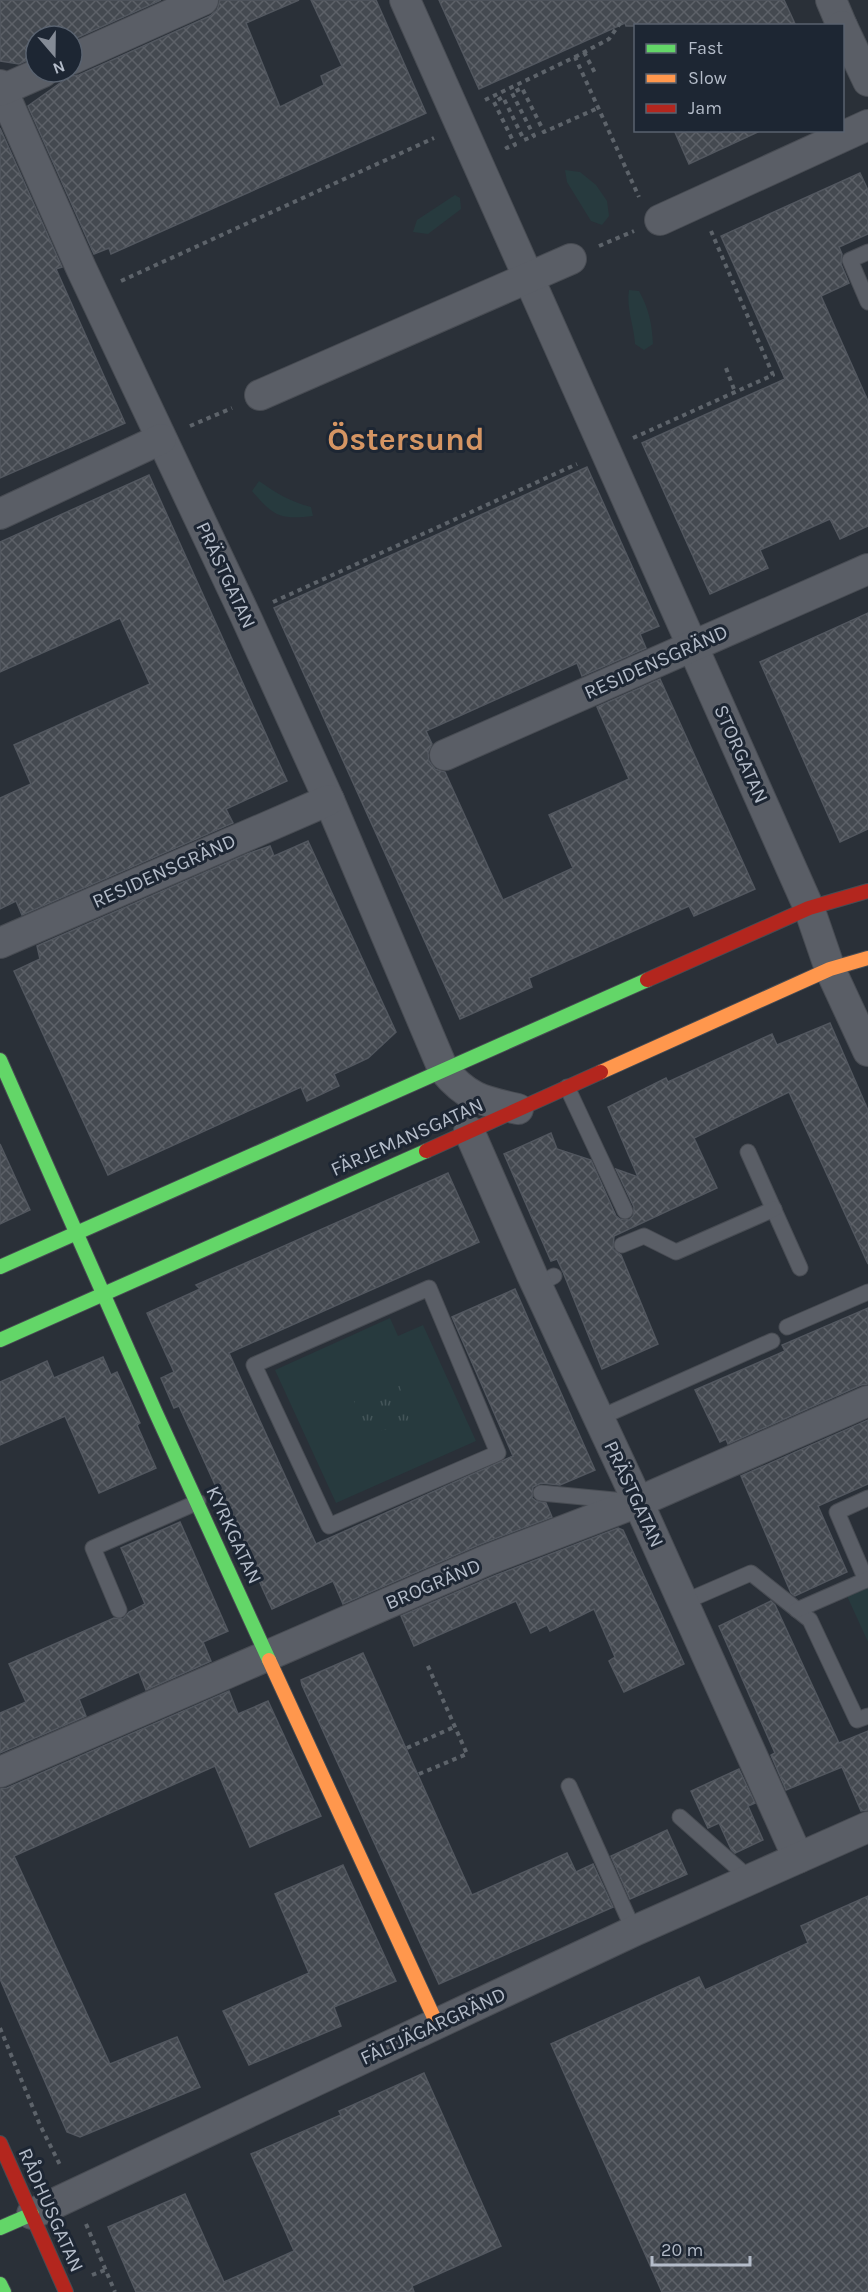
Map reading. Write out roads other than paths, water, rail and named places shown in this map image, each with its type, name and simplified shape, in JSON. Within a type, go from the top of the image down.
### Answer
[{"type":"main road","points":[[0,1267],[809,908],[868,891]]},
{"type":"main road","name":"FÄRJEMANSGATAN","points":[[0,1340],[830,969],[868,958]]},
{"type":"main road","name":"KYRKGATAN","points":[[0,1060],[103,1294],[437,2024]]},
{"type":"main road","name":"RÅDHUSGATAN","points":[[0,2143],[66,2292]]},
{"type":"main road","name":"FÄLTJÄGARGRÄND","points":[[0,2228],[32,2214]]},
{"type":"main road","points":[[0,2284],[4,2292]]},
{"type":"street","points":[[84,54],[203,0]]},
{"type":"street","name":"STORGATAN","points":[[405,0],[809,908],[830,969],[868,1051]]},
{"type":"street","points":[[831,0],[841,24]]},
{"type":"street","points":[[844,30],[868,81]]},
{"type":"street","points":[[1,89],[24,80]]},
{"type":"street","name":"PRÄSTGATAN","points":[[1,89],[93,294],[240,604],[329,800],[443,1069]]},
{"type":"street","points":[[660,220],[868,125]]},
{"type":"street","points":[[260,395],[571,259]]},
{"type":"street","points":[[0,514],[161,439]]},
{"type":"street","name":"RESIDENSGRÄND","points":[[445,755],[868,569]]},
{"type":"street","name":"RESIDENSGRÄND","points":[[0,943],[329,800]]},
{"type":"street","points":[[443,1069],[458,1087],[482,1101],[518,1109]]},
{"type":"street","name":"PRÄSTGATAN","points":[[469,1131],[545,1280],[599,1418],[798,1858]]},
{"type":"street","name":"BROGRÄND","points":[[0,1772],[487,1560],[638,1502],[868,1401]]},
{"type":"street","name":"FÄLTJÄGARGRÄND","points":[[32,2214],[634,1931],[868,1827]]},
{"type":"lane","points":[[868,252],[850,260],[868,303]]},
{"type":"lane","points":[[567,1087],[625,1211]]},
{"type":"lane","points":[[748,1152],[801,1268]]},
{"type":"lane","points":[[622,1245],[644,1236],[676,1252],[774,1209]]},
{"type":"lane","points":[[429,1288],[498,1453],[329,1527],[254,1365],[429,1288]]},
{"type":"lane","points":[[787,1327],[868,1292]]},
{"type":"lane","points":[[599,1418],[772,1341]]},
{"type":"lane","points":[[541,1493],[638,1502]]},
{"type":"lane","points":[[797,1610],[867,1579],[837,1512],[868,1498]]},
{"type":"lane","points":[[119,1610],[93,1548],[198,1502]]},
{"type":"lane","points":[[684,1602],[751,1573],[810,1620],[863,1723]]},
{"type":"lane","points":[[569,1786],[634,1931]]},
{"type":"lane","points":[[680,1817],[750,1879]]},
{"type":"district","name":"Östersund","points":[[406,439]]}]
